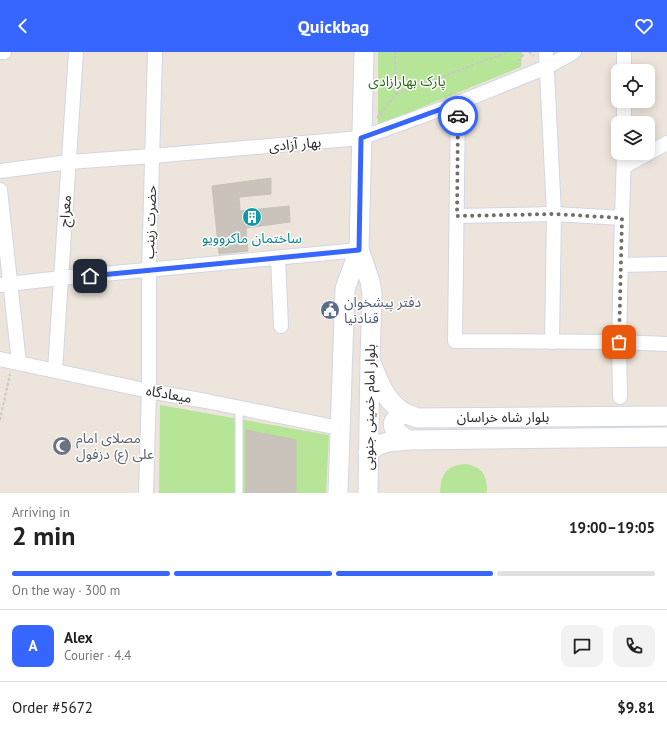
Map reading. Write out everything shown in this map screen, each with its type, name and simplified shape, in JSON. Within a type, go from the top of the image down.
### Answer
[{"type":"main road","points":[[359,250],[364,52]]},
{"type":"main road","name":"بلوار امام خمینی جنوبی","points":[[338,493],[339,428],[345,289],[359,250]]},
{"type":"main road","name":"بلوار امام خمینی جنوبی","points":[[359,250],[370,281],[372,294],[368,493]]},
{"type":"main road","name":"بلوار شاه خراسان","points":[[370,360],[384,393],[394,405],[405,413],[417,418],[667,416]]},
{"type":"main road","points":[[405,413],[398,416],[393,424],[397,434],[408,440]]},
{"type":"main road","name":"بلوار شاه خراسان","points":[[368,453],[378,446],[388,442],[408,440],[667,437]]},
{"type":"street","name":"معراج","points":[[55,370],[76,52]]},
{"type":"street","name":"حضرت زینب","points":[[146,493],[149,391],[149,271],[155,52]]},
{"type":"street","points":[[546,52],[554,214],[552,342]]},
{"type":"street","name":"بهار آزادی","points":[[0,171],[68,162],[361,138],[458,103],[547,67],[574,52]]},
{"type":"street","points":[[624,52],[624,64]]},
{"type":"street","points":[[458,103],[455,342],[619,342],[667,344]]},
{"type":"street","points":[[655,148],[667,143]]},
{"type":"street","points":[[620,396],[619,342],[624,160]]},
{"type":"street","points":[[0,190],[10,361]]},
{"type":"street","points":[[457,216],[554,214],[622,218]]},
{"type":"street","points":[[5,285],[61,278],[149,271],[359,250]]},
{"type":"street","points":[[278,258],[280,326]]},
{"type":"street","points":[[621,266],[667,264]]},
{"type":"street","name":"میعادگاه","points":[[10,361],[149,391],[339,428]]},
{"type":"lane","points":[[239,408],[239,493]]},
{"type":"path","points":[[395,52],[396,94]]},
{"type":"path","points":[[380,115],[396,94],[508,52]]},
{"type":"path","points":[[0,420],[10,361]]},
{"type":"green space","name":"پارک بهارازادی","points":[[378,52],[522,52],[521,67],[378,125]]},
{"type":"green space","points":[[160,405],[329,435],[326,493],[159,493]]},
{"type":"green space","points":[[465,464],[476,467],[483,473],[486,481],[487,493],[440,493],[445,472],[458,465]]},
{"type":"building","name":"ساختمان ماکروویو","points":[[271,178],[271,194],[239,197],[240,211],[289,206],[290,222],[246,228],[248,251],[219,254],[212,186]]},
{"type":"building","points":[[246,430],[296,440],[296,493],[246,493]]},
{"type":"way so far","points":[[458,116],[457,216],[554,214],[622,218],[619,342]]},
{"type":"place","name":"ساختمان ماکروویو","points":[[252,217]]},
{"type":"place","name":"دفتر پیشخوان قنادنیا","points":[[330,310]]},
{"type":"place","name":"مصلای امام علی (ع) دزفول","points":[[62,446]]},
{"type":"route","points":[[90,276],[359,250],[361,138],[458,103],[458,116]]}]
